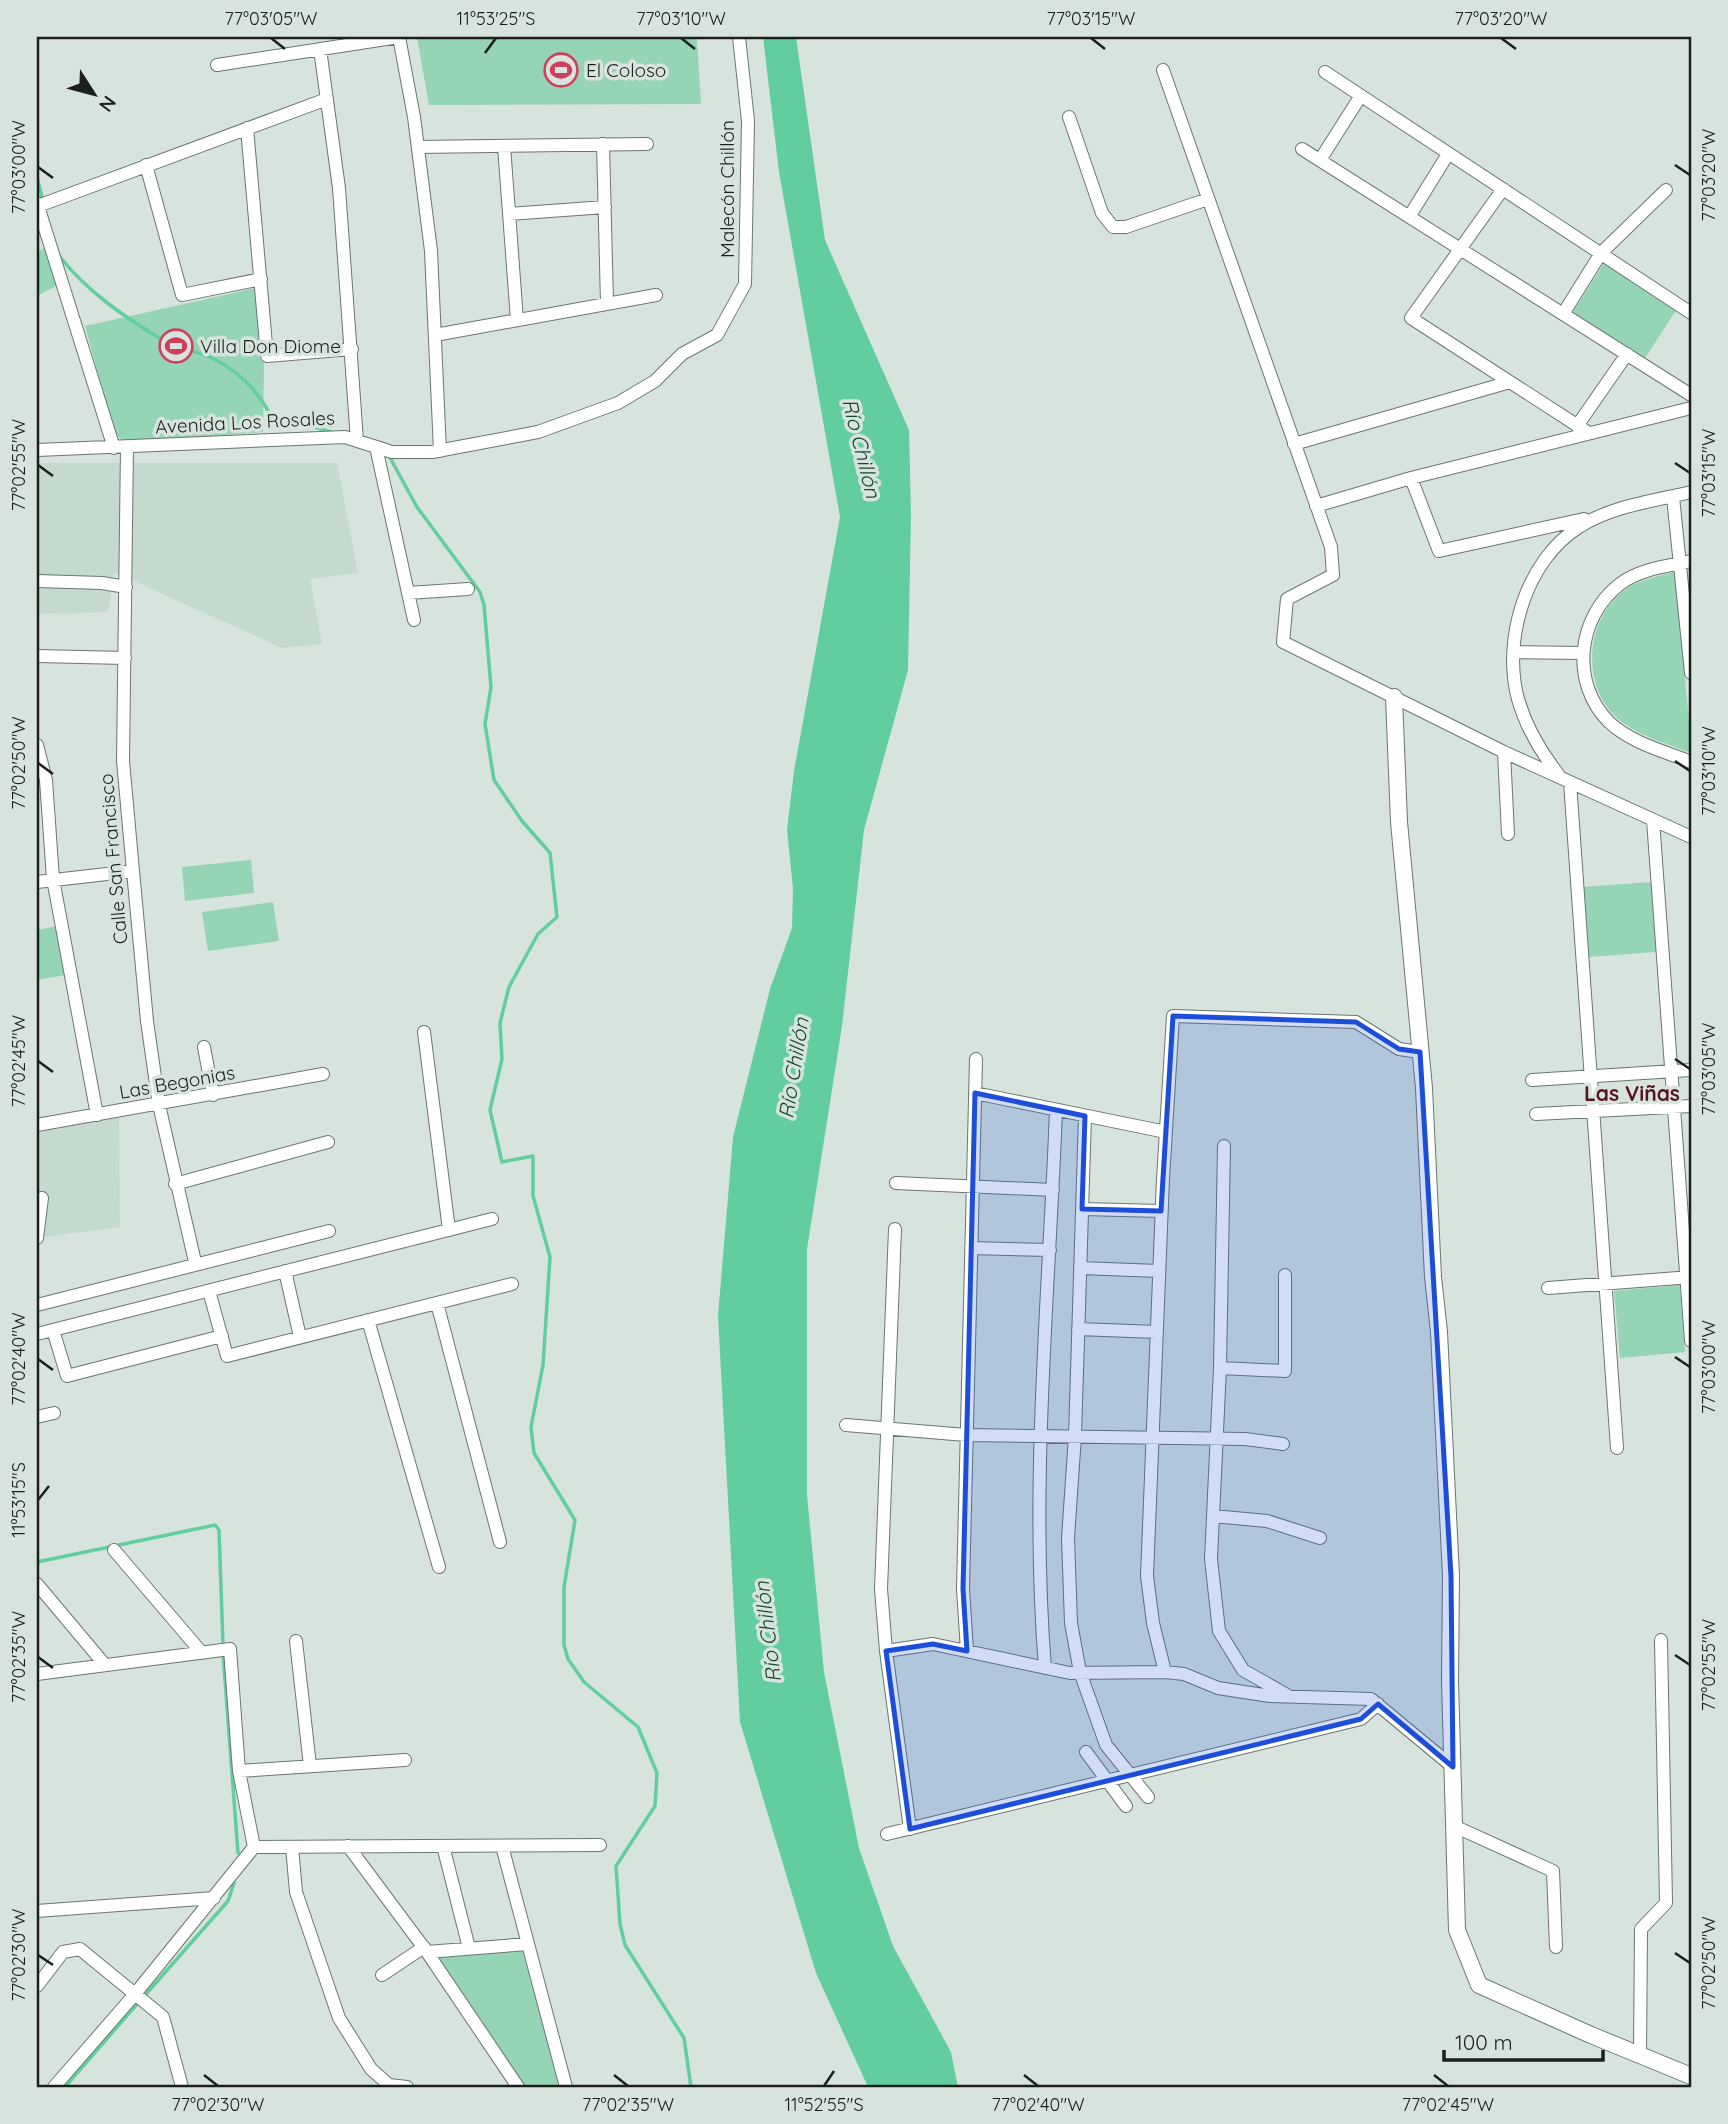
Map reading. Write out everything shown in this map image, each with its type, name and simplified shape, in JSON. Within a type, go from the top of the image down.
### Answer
[{"type":"street","points":[[217,65],[399,37],[418,147],[431,251],[440,451]]},
{"type":"street","name":"Malecón Chillón","points":[[717,335],[745,284],[748,121],[739,37]]},
{"type":"street","points":[[320,49],[339,188],[357,441]]},
{"type":"street","points":[[1163,70],[1331,547],[1333,575],[1287,599],[1283,642],[1504,752],[1691,837]]},
{"type":"street","points":[[1325,72],[1691,313]]},
{"type":"street","points":[[1320,160],[1360,97]]},
{"type":"street","points":[[37,204],[327,99]]},
{"type":"street","points":[[1069,117],[1102,213],[1113,227],[1126,227],[1208,199]]},
{"type":"street","points":[[247,128],[267,356],[352,349]]},
{"type":"street","points":[[603,144],[607,303]]},
{"type":"street","points":[[418,147],[647,144]]},
{"type":"street","points":[[503,146],[517,320]]},
{"type":"street","points":[[1302,149],[1691,395]]},
{"type":"street","points":[[1409,217],[1448,154]]},
{"type":"street","points":[[146,165],[182,295],[261,279]]},
{"type":"street","points":[[1503,189],[1411,318],[1589,433]]},
{"type":"street","points":[[1563,314],[1601,253],[1666,190]]},
{"type":"street","name":"Calle San Francisco","points":[[37,204],[120,448],[125,587],[123,761],[133,871],[147,1021],[159,1105],[195,1262]]},
{"type":"street","points":[[509,214],[605,207]]},
{"type":"street","points":[[435,335],[656,295]]},
{"type":"street","name":"Avenida Los Rosales","points":[[37,450],[345,437],[392,452],[440,451],[538,432],[618,403],[655,381],[682,354],[717,335]]},
{"type":"street","points":[[1577,426],[1627,354]]},
{"type":"street","points":[[1294,444],[1510,382]]},
{"type":"street","points":[[1316,506],[1411,478],[1691,408]]},
{"type":"street","points":[[376,447],[414,620]]},
{"type":"street","points":[[1411,478],[1439,551],[1598,516],[1691,492]]},
{"type":"street","points":[[1673,497],[1686,562],[1691,673]]},
{"type":"street","points":[[1598,516],[1576,528],[1543,564],[1521,605],[1514,652],[1516,687],[1526,723],[1539,749],[1565,780],[1591,1076],[1617,1448]]},
{"type":"street","points":[[1686,562],[1638,574],[1621,583],[1592,617],[1582,653],[1590,692],[1609,721],[1638,741],[1691,762]]},
{"type":"street","points":[[37,580],[102,583],[125,587]]},
{"type":"street","points":[[408,593],[468,589]]},
{"type":"street","points":[[1514,652],[1582,653]]},
{"type":"street","points":[[37,656],[125,658]]},
{"type":"street","points":[[1394,697],[1399,822],[1420,1052],[1451,1576],[1450,1681],[1457,1930],[1479,1984],[1691,2076]]},
{"type":"street","points":[[37,745],[46,780],[53,879],[97,1115]]},
{"type":"street","points":[[1504,752],[1508,834]]},
{"type":"street","points":[[1653,821],[1689,1278],[1691,1341]]},
{"type":"street","points":[[37,883],[133,871]]},
{"type":"street","points":[[1165,1672],[1153,1623],[1147,1576],[1161,1211],[1173,1016],[1356,1022],[1399,1049],[1420,1052]]},
{"type":"street","points":[[424,1032],[449,1230]]},
{"type":"street","points":[[204,1047],[213,1095]]},
{"type":"street","points":[[967,1651],[963,1589],[976,1059]]},
{"type":"street","points":[[1532,1080],[1691,1070]]},
{"type":"street","name":"Las Begonias","points":[[37,1125],[323,1074]]},
{"type":"street","points":[[975,1093],[1166,1132]]},
{"type":"street","points":[[1536,1114],[1691,1106]]},
{"type":"street","points":[[1045,1668],[1038,1586],[1056,1110]]},
{"type":"street","points":[[1086,1116],[1075,1436],[1068,1538],[1071,1623],[1080,1672],[1106,1745],[1149,1797]]},
{"type":"street","points":[[175,1184],[328,1142]]},
{"type":"street","points":[[1224,1146],[1218,1439],[1211,1559],[1219,1630],[1243,1670],[1289,1697]]},
{"type":"street","points":[[897,1183],[1053,1190]]},
{"type":"street","points":[[37,1238],[42,1198]]},
{"type":"street","points":[[1082,1209],[1161,1211]]},
{"type":"street","points":[[37,1334],[492,1219]]},
{"type":"street","points":[[895,1228],[881,1589],[886,1651],[909,1829]]},
{"type":"street","points":[[37,1306],[195,1262],[329,1231]]},
{"type":"street","points":[[971,1248],[1050,1250]]},
{"type":"street","points":[[1080,1268],[1159,1271]]},
{"type":"street","points":[[285,1271],[300,1337]]},
{"type":"street","points":[[1220,1367],[1285,1371],[1286,1275]]},
{"type":"street","points":[[1549,1288],[1689,1278]]},
{"type":"street","points":[[209,1291],[227,1356],[512,1284]]},
{"type":"street","points":[[437,1303],[500,1542]]},
{"type":"street","points":[[368,1320],[439,1567]]},
{"type":"street","points":[[1078,1329],[1157,1332]]},
{"type":"street","points":[[53,1330],[67,1377],[222,1336]]},
{"type":"street","points":[[37,1417],[54,1413]]},
{"type":"street","points":[[846,1424],[966,1435],[1218,1439],[1283,1444]]},
{"type":"street","points":[[1213,1516],[1267,1521],[1320,1538]]},
{"type":"street","points":[[114,1550],[202,1653]]},
{"type":"street","points":[[37,1584],[105,1665]]},
{"type":"street","points":[[1640,2055],[1641,1929],[1666,1903],[1661,1640]]},
{"type":"street","points":[[296,1641],[310,1766]]},
{"type":"street","points":[[886,1651],[933,1644],[1045,1668],[1080,1672],[1165,1672],[1184,1674],[1218,1688],[1289,1697],[1367,1699],[1378,1704],[1453,1767]]},
{"type":"street","points":[[37,1674],[230,1649],[239,1771],[254,1847],[135,1994],[54,2087]]},
{"type":"street","points":[[887,1834],[1362,1719],[1378,1704]]},
{"type":"street","points":[[1086,1752],[1126,1805]]},
{"type":"street","points":[[239,1771],[405,1760]]},
{"type":"street","points":[[1456,1827],[1553,1871],[1556,1947]]},
{"type":"street","points":[[348,1846],[426,1949],[518,2087]]},
{"type":"street","points":[[443,1846],[469,1948]]},
{"type":"street","points":[[502,1846],[566,2087]]},
{"type":"street","points":[[254,1847],[600,1846]]},
{"type":"street","points":[[292,1847],[296,1892],[340,2018],[371,2069],[388,2085],[407,2087]]},
{"type":"street","points":[[37,1911],[214,1898]]},
{"type":"street","points":[[382,1975],[426,1949],[528,1944]]},
{"type":"street","points":[[37,1986],[63,1952],[80,1949],[163,2017],[182,2087]]},
{"type":"highlighted area","points":[[1173,1016],[1356,1022],[1399,1049],[1420,1052],[1451,1576],[1453,1767],[1378,1704],[1361,1719],[910,1829],[886,1651],[933,1644],[967,1651],[963,1589],[975,1093],[1085,1116],[1082,1209],[1161,1211]]},
{"type":"shaded area","name":"El Coloso","points":[[417,37],[697,37],[701,104],[429,105]]},
{"type":"shaded area","points":[[44,248],[62,283],[37,296],[37,252]]},
{"type":"shaded area","points":[[1604,263],[1677,309],[1645,358],[1573,312]]},
{"type":"shaded area","name":"Villa Don Diome","points":[[256,288],[264,366],[263,432],[125,443],[114,432],[85,326]]},
{"type":"shaded area","points":[[37,463],[337,463],[358,573],[310,579],[322,644],[282,648],[114,572],[108,612],[37,614]]},
{"type":"shaded area","points":[[1675,572],[1691,753],[1651,738],[1622,722],[1604,702],[1593,670],[1595,637],[1609,606],[1632,585]]},
{"type":"shaded area","points":[[251,860],[254,893],[185,901],[182,867]]},
{"type":"shaded area","points":[[1651,882],[1656,952],[1588,957],[1583,887]]},
{"type":"shaded area","points":[[273,902],[279,941],[208,951],[202,912]]},
{"type":"shaded area","points":[[63,925],[72,974],[37,980],[37,930]]},
{"type":"shaded area","points":[[119,1107],[120,1227],[37,1238],[37,1121]]},
{"type":"shaded area","points":[[1680,1285],[1685,1352],[1620,1358],[1614,1291]]},
{"type":"shaded area","points":[[523,1951],[560,2087],[525,2087],[438,1958]]},
{"type":"water","name":"Río Chillón","points":[[763,37],[796,37],[825,240],[909,430],[911,514],[908,670],[864,830],[842,1026],[807,1249],[807,1495],[824,1672],[859,1848],[893,1946],[951,2052],[958,2087],[868,2087],[816,1973],[740,1722],[718,1316],[733,1137],[770,989],[792,928],[793,889],[787,830],[794,771],[840,517],[779,172]]},
{"type":"waterway","points":[[37,178],[43,200]]},
{"type":"waterway","points":[[60,257],[94,292],[133,321],[167,342],[212,358],[230,368],[253,389],[270,414],[331,432]]},
{"type":"waterway","points":[[388,454],[417,507],[480,592],[484,605],[491,687],[485,724],[494,780],[522,821],[550,853],[557,917],[538,934],[509,987],[500,1023],[502,1059],[490,1110],[502,1162],[533,1156],[533,1196],[550,1257],[543,1365],[531,1427],[534,1453],[575,1520],[564,1587],[564,1645],[568,1659],[584,1682],[638,1727],[657,1773],[655,1806],[616,1866],[620,1924],[625,1945],[684,2038],[691,2087]]},
{"type":"waterway","points":[[37,1562],[215,1525],[219,1530],[223,1645]]},
{"type":"waterway","points":[[223,1653],[238,1853]]},
{"type":"waterway","points":[[146,1994],[228,1901],[234,1883]]},
{"type":"waterway","points":[[65,2087],[137,2004]]},
{"type":"place","name":"El Coloso","points":[[561,70]]},
{"type":"place","name":"Villa Don Diome","points":[[176,346]]},
{"type":"district","name":"Las Viñas","points":[[1632,1093]]}]
